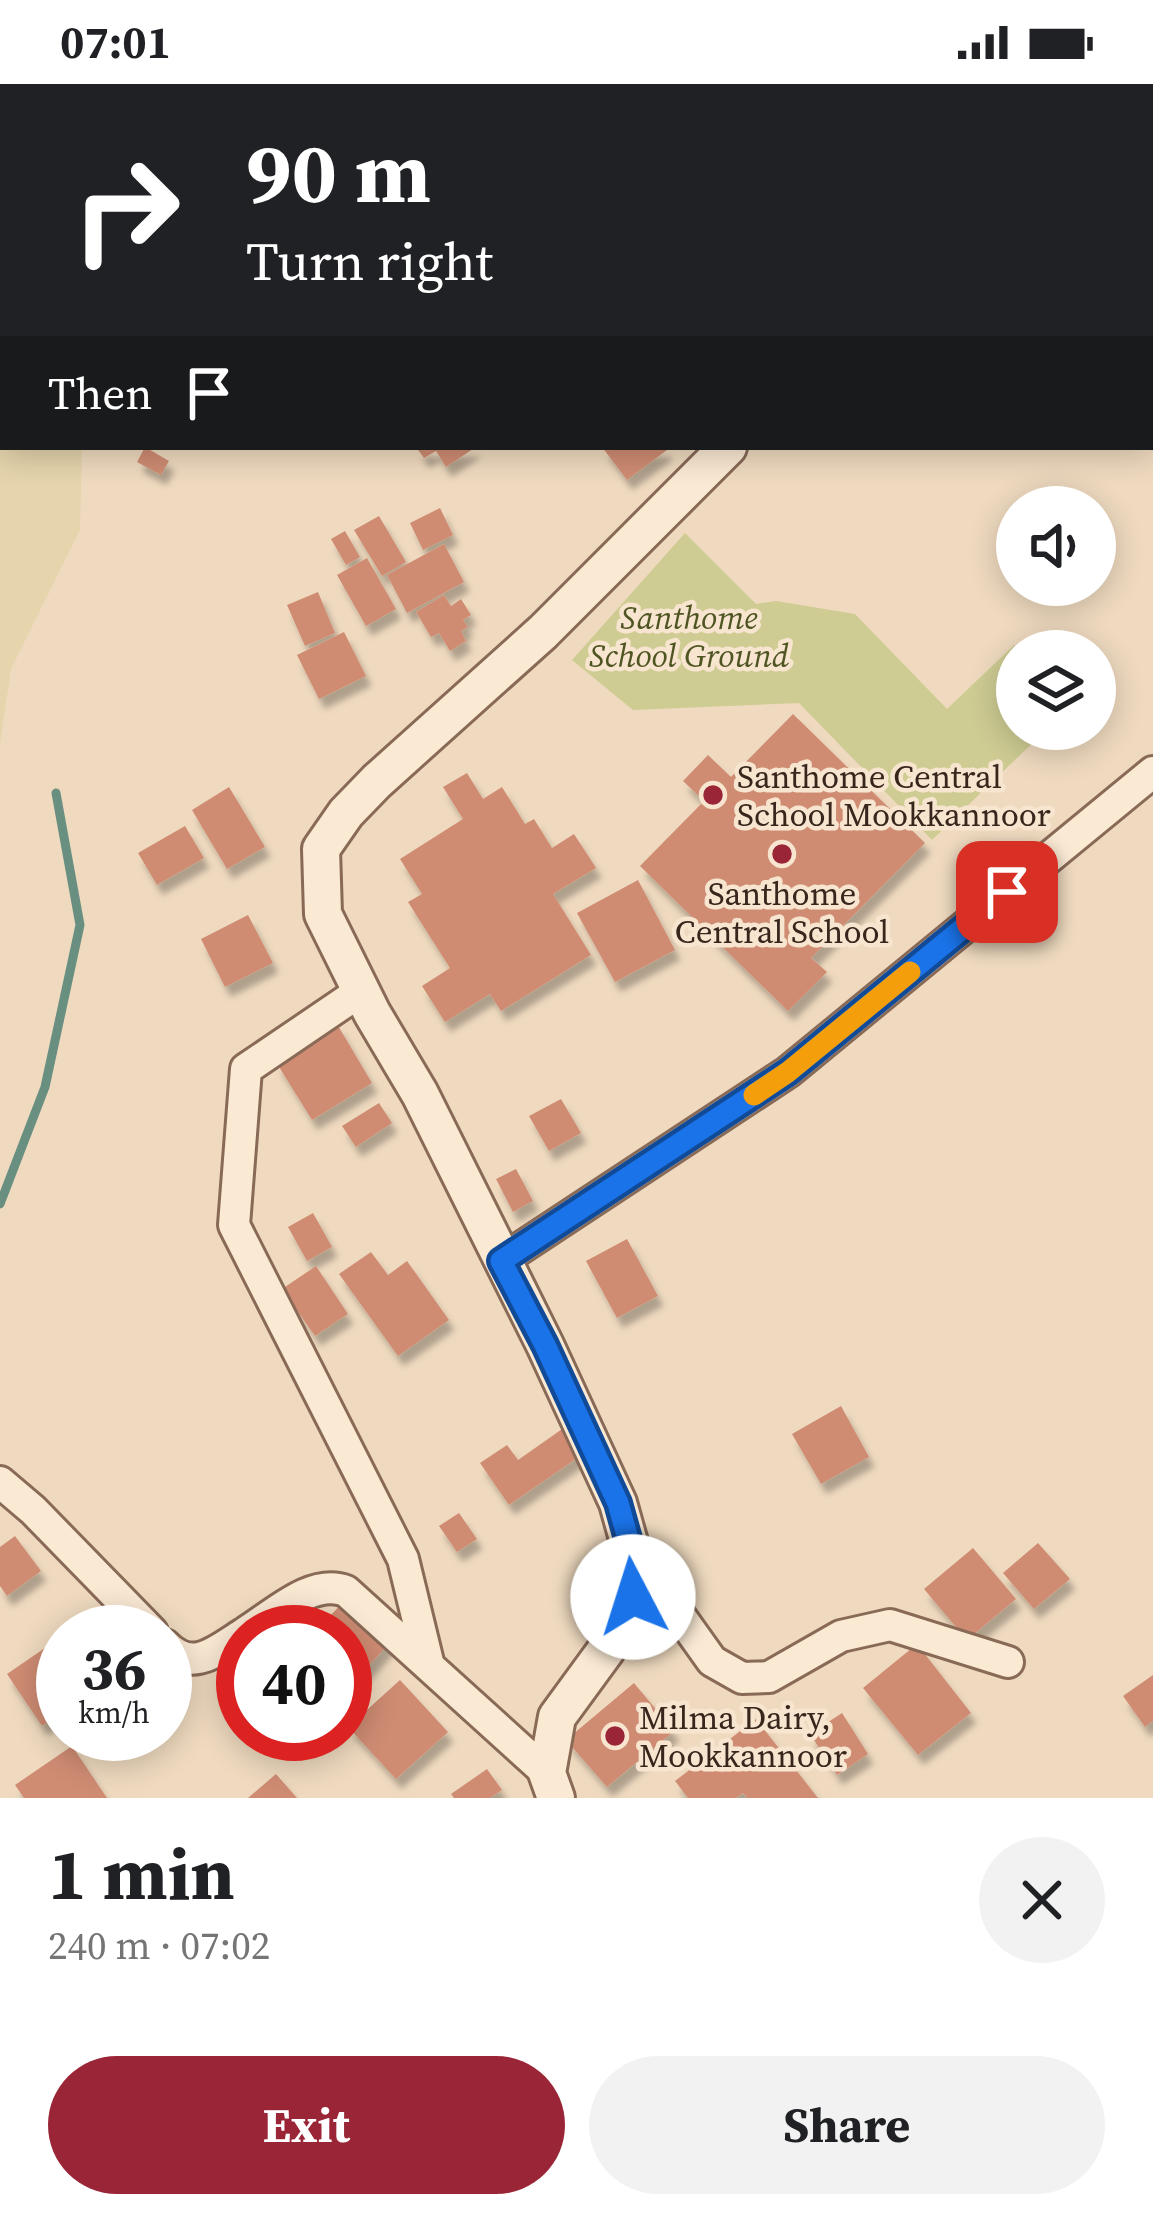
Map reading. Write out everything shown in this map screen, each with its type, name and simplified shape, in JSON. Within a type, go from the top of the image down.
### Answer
[{"type":"street","points":[[551,1785],[557,1717],[606,1650],[633,1597],[630,1546],[596,1453],[420,1094],[323,914],[321,849],[377,781],[543,632],[725,450]]},
{"type":"street","points":[[501,1261],[788,1072],[1153,772]]},
{"type":"street","points":[[362,991],[246,1069],[235,1225],[403,1559],[429,1666]]},
{"type":"street","points":[[0,1482],[126,1605]]},
{"type":"street","points":[[630,1546],[712,1661],[742,1678],[769,1676],[841,1636],[890,1625],[1008,1662]]},
{"type":"street","points":[[290,1605],[332,1586],[363,1605]]},
{"type":"street","points":[[372,1614],[551,1785]]},
{"type":"shaded area","points":[[0,450],[82,450],[80,530],[11,669],[0,744]]},
{"type":"green space","name":"Santhome School Ground","points":[[685,533],[756,604],[776,601],[855,614],[947,709],[996,662],[996,750],[1025,750],[932,840],[799,703],[633,710],[572,660]]},
{"type":"building","points":[[143,450],[169,461],[161,475],[137,462]]},
{"type":"building","points":[[418,450],[472,450],[446,467],[436,451],[424,458]]},
{"type":"building","points":[[604,450],[667,450],[627,480]]},
{"type":"building","points":[[440,508],[453,535],[423,550],[410,523]]},
{"type":"building","points":[[379,516],[406,562],[382,576],[354,530]]},
{"type":"building","points":[[345,531],[360,557],[346,565],[331,539]]},
{"type":"building","points":[[444,544],[464,582],[407,613],[387,575]]},
{"type":"building","points":[[367,558],[396,609],[366,626],[337,575]]},
{"type":"building","points":[[318,592],[335,633],[305,646],[287,605]]},
{"type":"building","points":[[444,595],[451,606],[461,599],[471,615],[463,620],[468,627],[461,631],[466,641],[450,651],[439,633],[431,637],[416,612]]},
{"type":"building","points":[[344,632],[366,676],[319,699],[297,655]]},
{"type":"building","name":"Santhome Central School","points":[[793,714],[925,843],[811,958],[827,972],[788,1011],[640,866],[704,801],[683,781],[708,755],[731,777]]},
{"type":"building","name":"Santhome Central School","points":[[467,773],[483,799],[502,787],[525,824],[534,819],[552,848],[574,834],[596,868],[553,894],[591,955],[501,1011],[490,994],[445,1022],[422,986],[450,968],[408,902],[422,894],[400,859],[463,819],[443,787]]},
{"type":"building","points":[[229,787],[265,847],[227,869],[192,810]]},
{"type":"building","points":[[185,826],[204,858],[157,885],[138,853]]},
{"type":"building","points":[[638,880],[675,950],[615,982],[577,913]]},
{"type":"building","points":[[248,915],[273,963],[225,987],[201,939]]},
{"type":"building","points":[[337,1024],[372,1083],[312,1120],[276,1062]]},
{"type":"building","points":[[561,1099],[581,1133],[549,1151],[529,1116]]},
{"type":"building","points":[[379,1103],[392,1123],[356,1147],[342,1126]]},
{"type":"building","points":[[516,1169],[533,1201],[513,1212],[496,1179]]},
{"type":"building","points":[[313,1213],[332,1247],[307,1261],[288,1227]]},
{"type":"building","points":[[627,1239],[658,1296],[617,1318],[586,1261]]},
{"type":"building","points":[[371,1252],[388,1275],[407,1261],[449,1320],[398,1356],[339,1274]]},
{"type":"building","points":[[316,1266],[348,1314],[315,1336],[282,1289]]},
{"type":"building","points":[[841,1406],[869,1457],[821,1484],[792,1434]]},
{"type":"building","points":[[565,1427],[583,1454],[509,1505],[480,1463],[507,1445],[518,1460]]},
{"type":"building","points":[[459,1513],[477,1539],[457,1552],[439,1526]]},
{"type":"building","points":[[15,1536],[41,1571],[7,1596],[0,1586],[0,1547]]},
{"type":"building","points":[[1038,1543],[1070,1579],[1034,1609],[1003,1573]]},
{"type":"building","points":[[973,1548],[1016,1599],[967,1640],[924,1589]]},
{"type":"building","points":[[372,1624],[391,1641],[372,1662]]},
{"type":"building","points":[[917,1644],[971,1713],[918,1755],[863,1688]]},
{"type":"building","points":[[36,1654],[36,1717],[7,1674]]},
{"type":"building","points":[[1153,1675],[1153,1721],[1145,1727],[1123,1696]]},
{"type":"building","points":[[400,1680],[448,1732],[396,1779],[372,1753],[372,1705]]},
{"type":"building","points":[[634,1683],[674,1731],[607,1787],[566,1740]]},
{"type":"building","points":[[842,1713],[868,1754],[837,1775],[810,1734]]},
{"type":"building","points":[[756,1719],[818,1798],[747,1798],[743,1793],[736,1798],[688,1798],[675,1781]]},
{"type":"building","points":[[50,1761],[82,1761],[107,1798],[24,1798],[15,1785]]},
{"type":"building","points":[[487,1769],[502,1790],[490,1798],[454,1798],[451,1794]]},
{"type":"building","points":[[276,1774],[297,1798],[248,1798]]},
{"type":"waterway","points":[[0,1204],[45,1087],[80,925],[56,793]]},
{"type":"slow traffic","points":[[754,1095],[910,972]]},
{"type":"place","name":"Santhome Central School Mookkannoor","points":[[713,795]]},
{"type":"place","name":"Santhome Central School","points":[[782,854]]},
{"type":"place","name":"Milma Dairy, Mookkannoor","points":[[615,1736]]},
{"type":"route","points":[[633,1597],[630,1546],[618,1503],[501,1261],[788,1072],[1007,892]]}]
